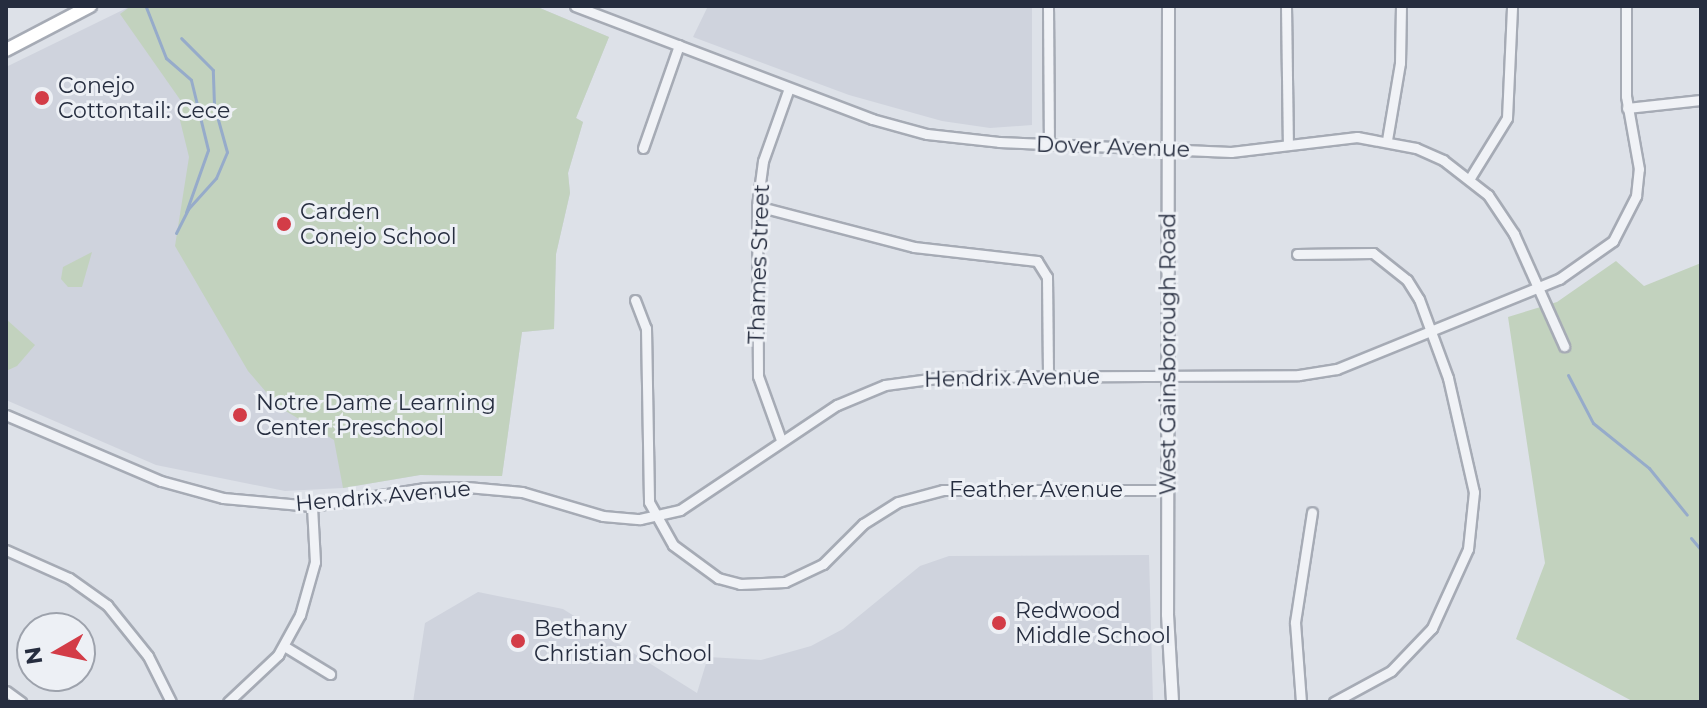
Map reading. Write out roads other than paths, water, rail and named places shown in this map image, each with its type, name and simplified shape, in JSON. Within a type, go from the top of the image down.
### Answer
[{"type":"main road","points":[[6,50],[90,6]]},
{"type":"street","name":"Dover Avenue","points":[[575,6],[789,88],[927,134],[1231,152],[1340,138],[1387,140],[1443,160],[1470,178],[1514,234],[1564,346]]},
{"type":"street","points":[[1048,6],[1049,143]]},
{"type":"street","name":"West Gainsborough Road","points":[[1168,6],[1167,490],[1172,702]]},
{"type":"street","points":[[1286,6],[1288,145]]},
{"type":"street","points":[[1387,140],[1400,63],[1401,6]]},
{"type":"street","points":[[1470,178],[1507,118],[1512,6]]},
{"type":"street","name":"Hendrix Avenue","points":[[6,415],[182,487],[259,504],[312,506],[424,488],[467,487],[522,492],[603,516],[656,519],[680,510],[837,405],[885,385],[921,378],[1318,374],[1538,288],[1598,255],[1626,222],[1639,169],[1627,108],[1626,6]]},
{"type":"street","points":[[643,148],[679,45]]},
{"type":"street","name":"Thames Street","points":[[781,440],[758,376],[757,206],[763,161],[789,88]]},
{"type":"street","points":[[1627,108],[1701,100]]},
{"type":"street","points":[[757,206],[914,247],[1037,261],[1047,277],[1048,376]]},
{"type":"street","points":[[1297,254],[1353,250],[1392,264],[1419,299],[1432,332],[1474,492],[1468,549],[1432,628],[1391,671],[1334,702]]},
{"type":"street","name":"Feather Avenue","points":[[635,300],[646,328],[645,458],[656,519],[673,545],[703,571],[740,584],[785,582],[823,564],[863,524],[915,495],[971,489],[1167,490]]},
{"type":"street","points":[[228,702],[284,646],[312,578],[316,543],[312,506]]},
{"type":"street","points":[[1301,702],[1295,622],[1312,512]]},
{"type":"street","points":[[6,550],[69,578],[107,605],[148,656],[171,702]]},
{"type":"street","points":[[284,646],[330,674]]},
{"type":"street","points":[[6,691],[21,702]]},
{"type":"waterway","points":[[146,7],[166,58],[191,80],[208,150],[186,212]]},
{"type":"waterway","points":[[176,233],[188,209],[216,178],[227,152],[214,105],[213,70],[181,38]]},
{"type":"waterway","points":[[1568,375],[1593,423],[1649,468],[1687,515]]},
{"type":"waterway","points":[[1691,538],[1701,550]]},
{"type":"place","name":"Conejo Cottontail: Cece","points":[[42,98]]},
{"type":"place","name":"Carden Conejo School","points":[[284,224]]},
{"type":"place","name":"Notre Dame Learning Center Preschool","points":[[240,415]]},
{"type":"place","name":"Redwood Middle School","points":[[999,623]]},
{"type":"place","name":"Bethany Christian School","points":[[518,641]]}]
